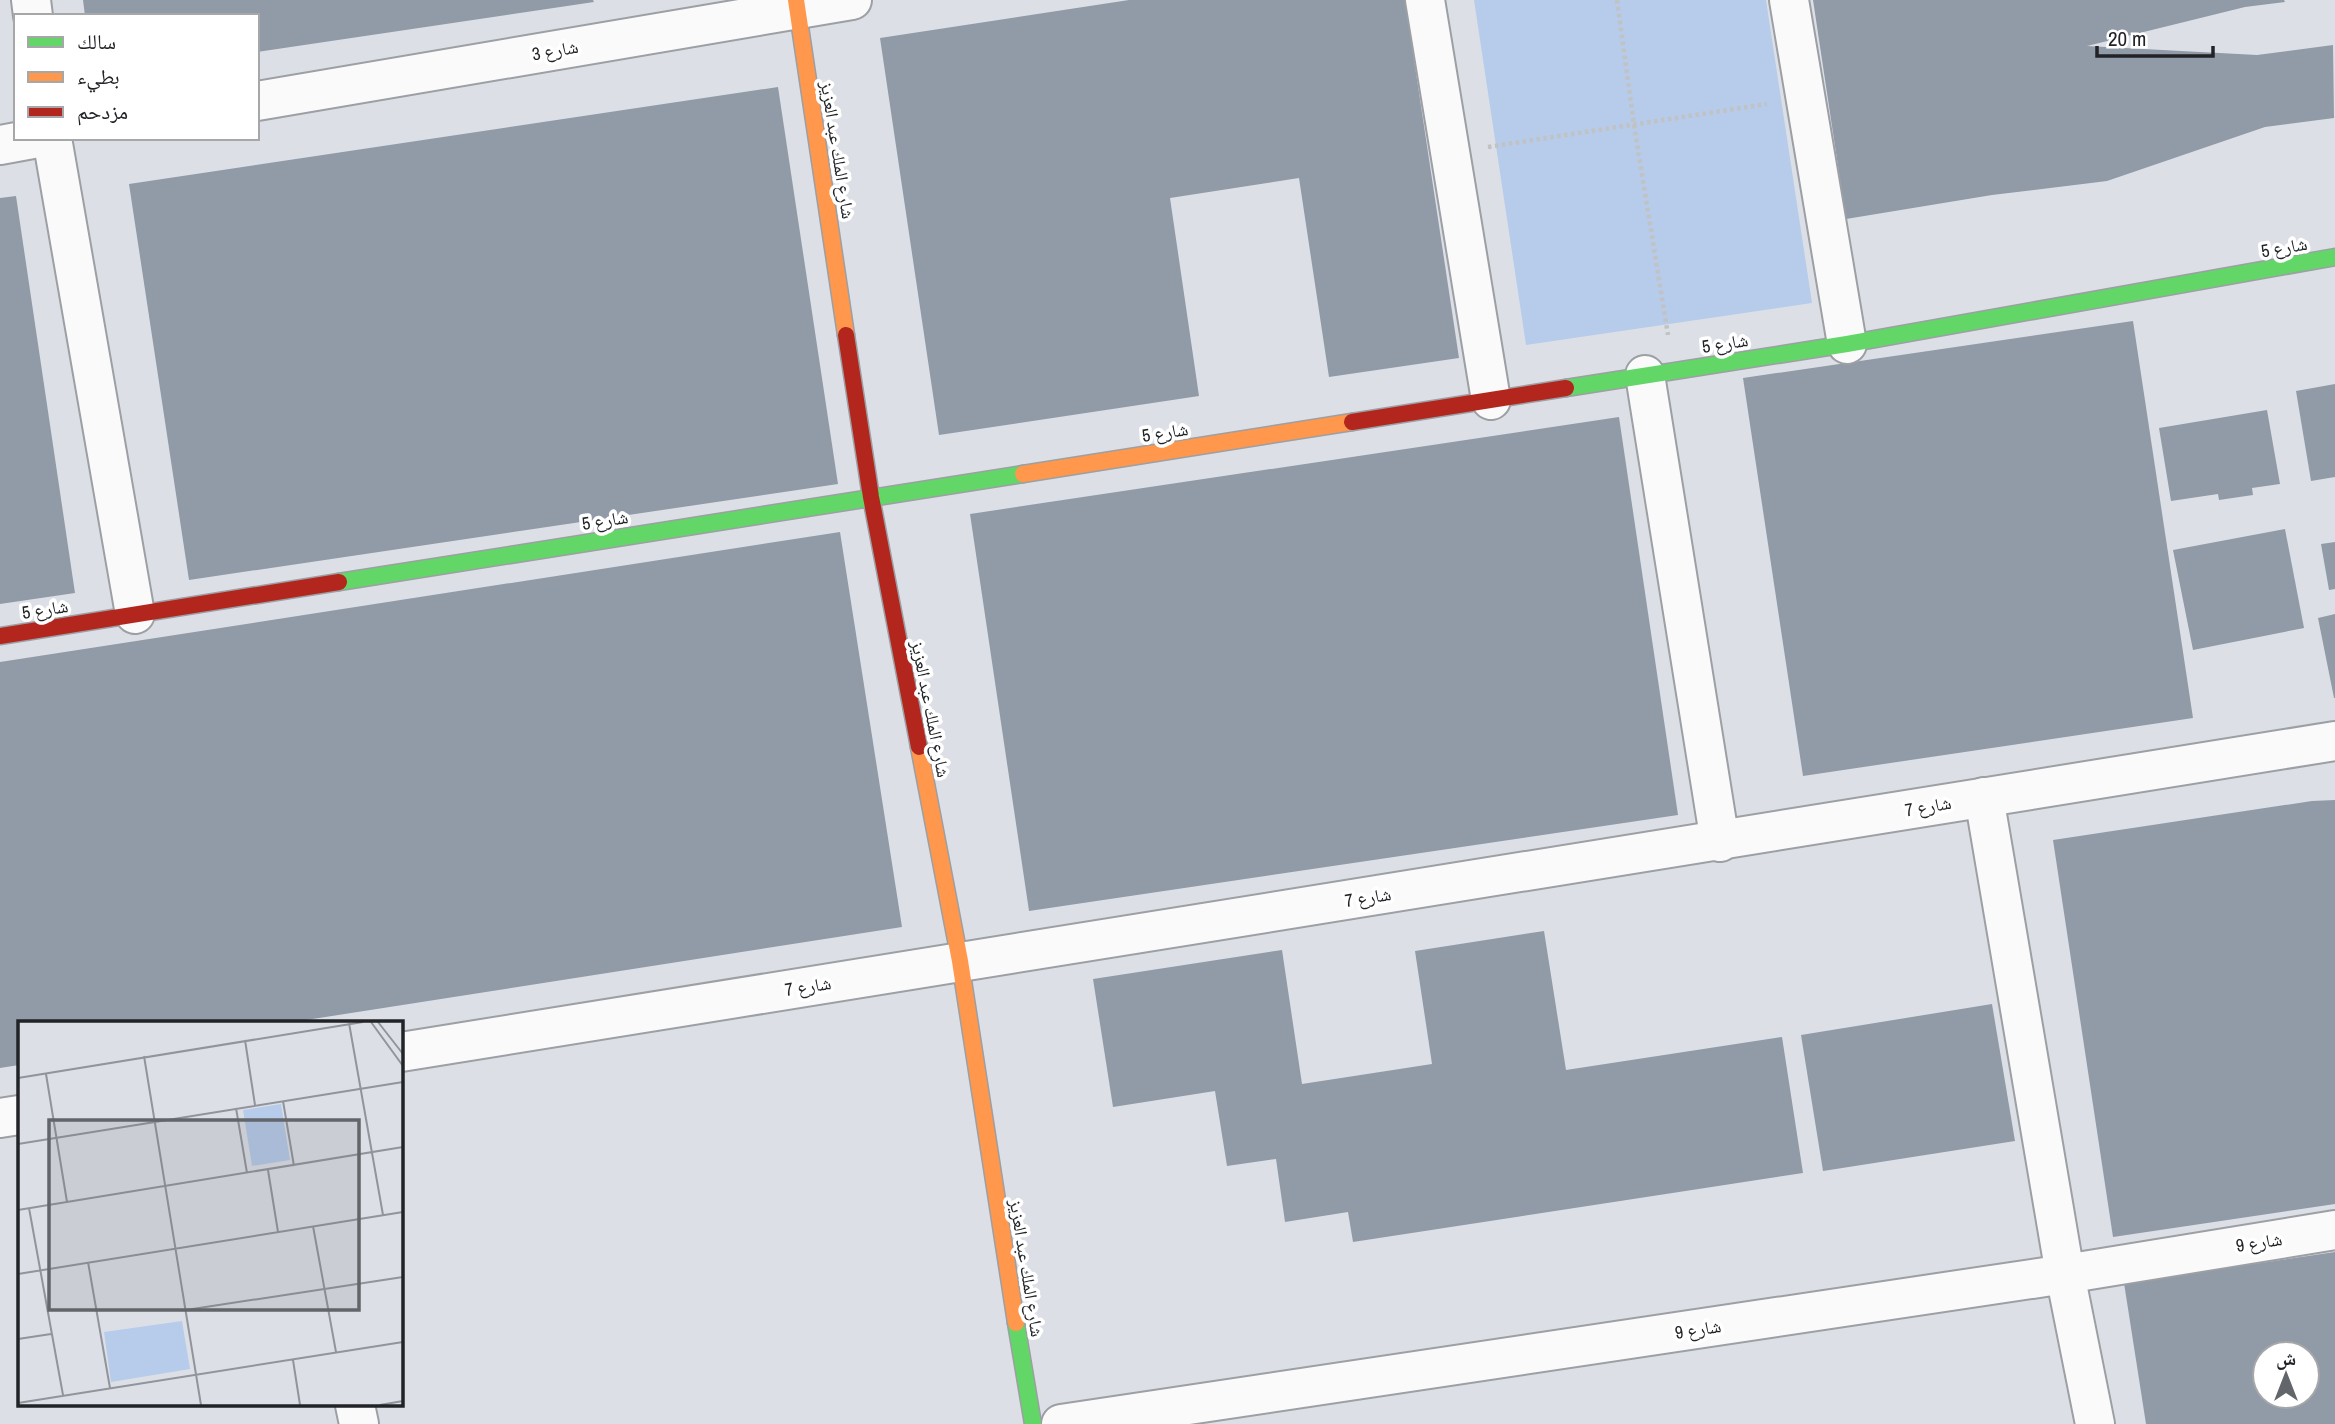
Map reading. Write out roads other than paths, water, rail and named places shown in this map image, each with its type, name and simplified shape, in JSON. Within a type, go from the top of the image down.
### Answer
[{"type":"street","name":"شارع 3","points":[[259,101],[796,4],[852,0]]},
{"type":"street","points":[[1425,0],[1492,400]]},
{"type":"street","points":[[1789,0],[1847,344]]},
{"type":"street","name":"شارع الملك عبد العزيز","points":[[796,4],[871,497],[960,961],[1033,1424]]},
{"type":"street","points":[[0,145],[27,140]]},
{"type":"street","points":[[52,140],[135,614]]},
{"type":"street","name":"شارع 5","points":[[0,636],[1847,344],[2335,257]]},
{"type":"street","points":[[1660,373],[1720,842]]},
{"type":"street","name":"شارع 7","points":[[402,1052],[2335,741]]},
{"type":"street","points":[[1984,797],[2065,1274],[2095,1424]]},
{"type":"street","points":[[0,1118],[18,1115]]},
{"type":"street","name":"شارع 9","points":[[1061,1424],[2065,1274],[2335,1230]]},
{"type":"street","points":[[355,1406],[359,1424]]}]
